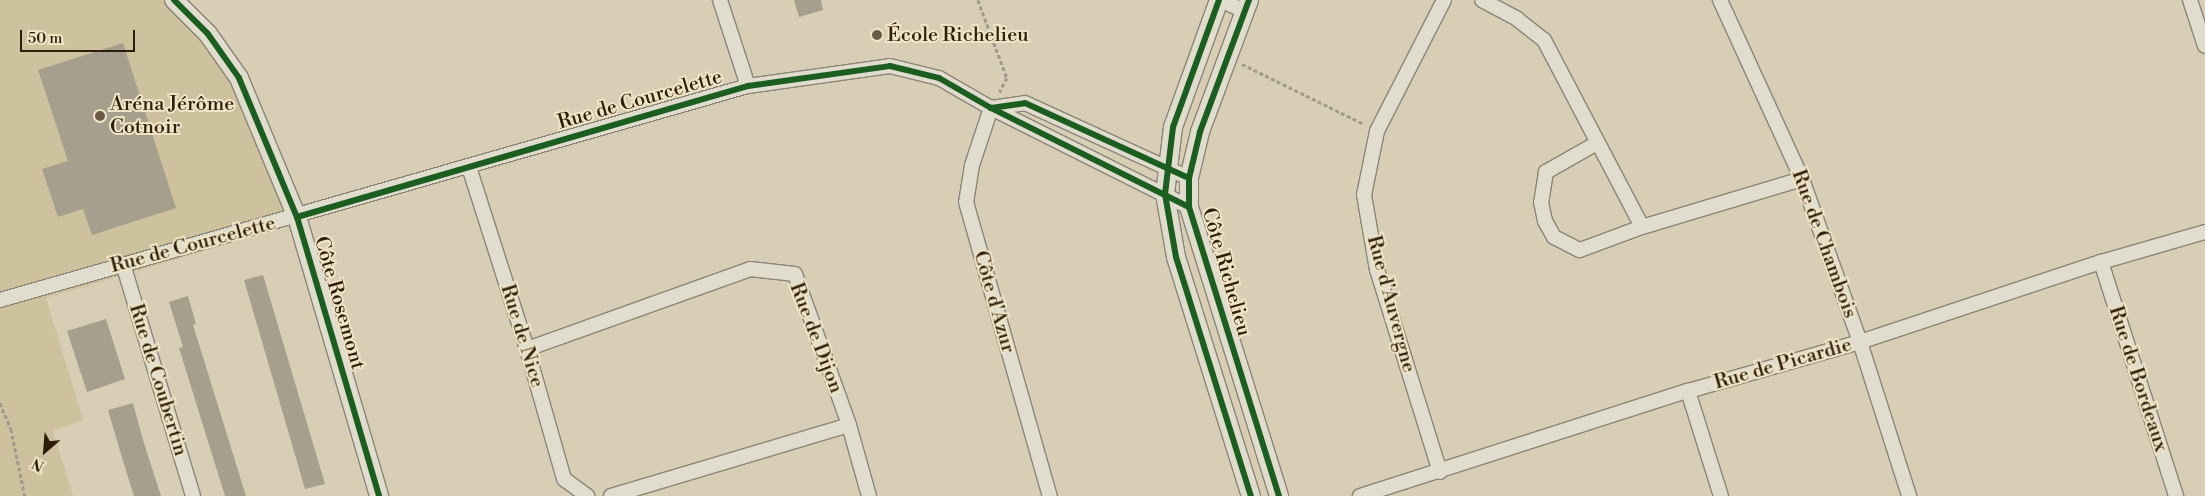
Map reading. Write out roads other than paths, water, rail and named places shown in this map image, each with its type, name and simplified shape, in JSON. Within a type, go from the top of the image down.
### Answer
[{"type":"street","name":"Côte Rosemont","points":[[174,0],[208,34],[240,78],[297,217],[380,496]]},
{"type":"street","points":[[720,0],[748,86]]},
{"type":"street","points":[[1220,0],[1247,6]]},
{"type":"street","name":"Côte Richelieu","points":[[1220,0],[1173,127],[1166,168],[1165,194],[1176,257],[1251,496]]},
{"type":"street","name":"Rue d'Auvergne","points":[[1440,472],[1376,260],[1364,195],[1377,131],[1444,0]]},
{"type":"street","points":[[1482,0],[1517,19],[1544,40],[1642,227]]},
{"type":"street","name":"Rue de Chambois","points":[[1720,0],[1802,179],[1860,342],[1909,496]]},
{"type":"street","points":[[2190,0],[2205,46]]},
{"type":"street","name":"Côte Richelieu","points":[[1247,6],[1200,132],[1189,178],[1189,207],[1280,496]]},
{"type":"street","name":"Rue de Courcelette","points":[[0,300],[123,264],[297,217],[748,86],[890,66],[939,78],[991,108],[1189,207]]},
{"type":"street","points":[[991,108],[1025,104],[1189,178]]},
{"type":"street","name":"Côte d'Azur","points":[[991,108],[972,165],[966,202],[1050,496]]},
{"type":"street","points":[[1597,143],[1546,172],[1541,202],[1545,221],[1554,237],[1580,250],[1642,227],[1802,179]]},
{"type":"street","name":"Rue de Nice","points":[[469,167],[527,349],[564,479],[587,496]]},
{"type":"street","name":"Rue de Picardie","points":[[1360,496],[1440,472],[1688,391],[1860,342],[2100,262],[2205,232]]},
{"type":"street","name":"Rue de Bordeaux","points":[[2100,262],[2176,496]]},
{"type":"street","name":"Rue de Coubertin","points":[[123,264],[193,496]]},
{"type":"street","name":"Rue de Dijon","points":[[527,349],[750,268],[794,274],[849,425],[869,496]]},
{"type":"street","points":[[1688,391],[1721,496]]},
{"type":"street","points":[[611,496],[849,425]]},
{"type":"place","name":"École Richelieu","points":[[877,35]]},
{"type":"place","name":"Aréna Jérôme Cotnoir","points":[[100,116]]}]
